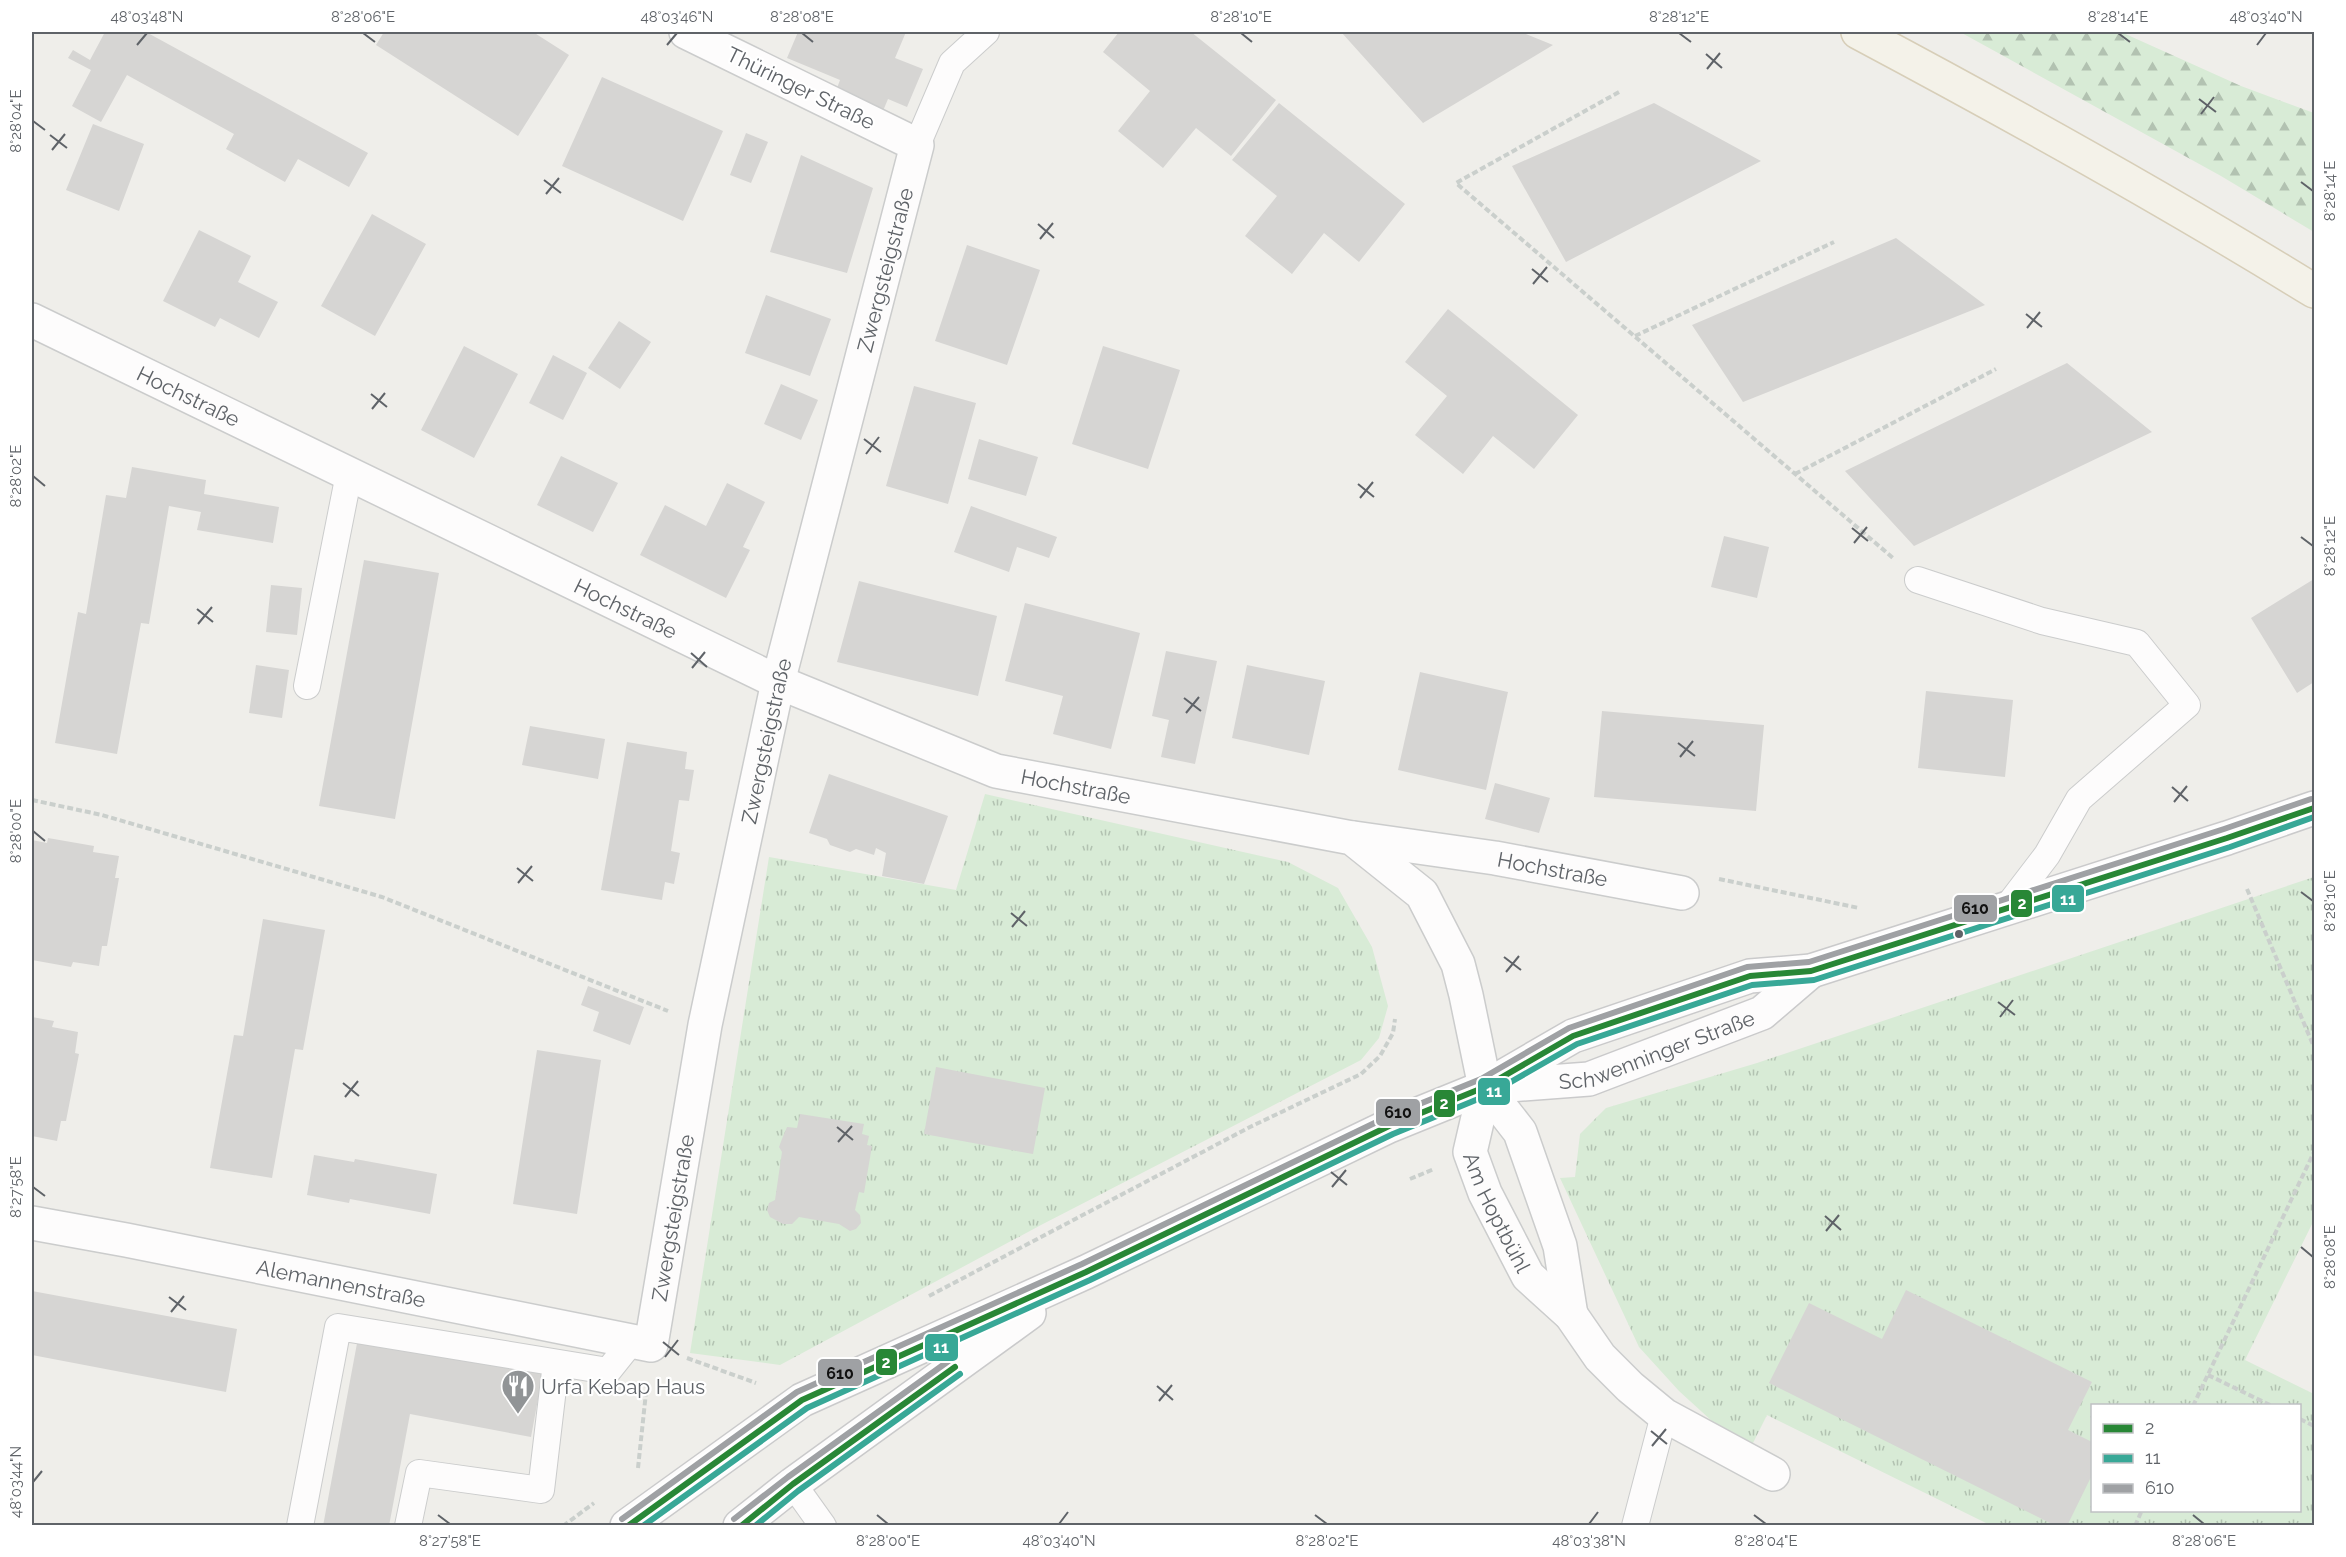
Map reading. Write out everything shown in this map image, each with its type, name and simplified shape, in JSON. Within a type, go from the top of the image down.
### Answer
[{"type":"main road","points":[[1857,32],[1989,101],[2204,223],[2314,291]]},
{"type":"street","name":"Thüringer Straße","points":[[686,32],[917,145]]},
{"type":"street","name":"Zwergsteigstraße","points":[[641,1343],[705,1025],[778,682],[917,145]]},
{"type":"street","name":"Hochstraße","points":[[32,320],[778,682],[996,771],[1352,838],[1495,858],[1682,893]]},
{"type":"street","name":"Schwenninger Straße","points":[[627,1526],[802,1400],[1086,1272],[1389,1126],[1485,1087],[1573,1036],[1750,976],[1811,971],[2314,808]]},
{"type":"street","name":"Hochstraße","points":[[1352,838],[1422,894],[1458,964],[1485,1087]]},
{"type":"street","name":"Schwenninger Straße","points":[[1485,1087],[1589,1079],[1762,1013],[1811,971]]},
{"type":"street","name":"Am Hoptbühl","points":[[1485,1087],[1470,1152],[1485,1193],[1528,1276],[1571,1315],[1599,1357],[1664,1415],[1773,1474]]},
{"type":"street","name":"Am Hoptbühl","points":[[1485,1087],[1520,1132],[1560,1246],[1571,1315]]},
{"type":"street","name":"Alemannenstraße","points":[[32,1223],[641,1343]]},
{"type":"street","name":"Schwenninger Straße","points":[[740,1526],[793,1484],[1086,1272]]},
{"type":"lane","points":[[917,145],[952,63],[986,32]]},
{"type":"lane","points":[[307,686],[349,474]]},
{"type":"lane","points":[[1918,580],[2042,621],[2137,643],[2187,705],[2079,799],[2047,855],[2008,906]]},
{"type":"lane","points":[[300,1526],[338,1327],[608,1371],[641,1343]]},
{"type":"lane","points":[[408,1526],[419,1473],[541,1490],[556,1363]]},
{"type":"lane","points":[[1635,1526],[1664,1415]]},
{"type":"lane","points":[[793,1484],[823,1526]]},
{"type":"path","points":[[1619,92],[1456,183],[1918,580]]},
{"type":"path","points":[[1635,336],[1834,242]]},
{"type":"path","points":[[1795,474],[1996,369]]},
{"type":"path","points":[[32,800],[102,815],[382,897],[705,1025]]},
{"type":"path","points":[[1682,893],[1706,876],[1859,908]]},
{"type":"path","points":[[2247,889],[2314,1047]]},
{"type":"path","points":[[2194,1404],[2314,1152]]},
{"type":"path","points":[[1410,1179],[1424,1174]]},
{"type":"path","points":[[638,1469],[641,1343],[765,1386]]},
{"type":"path","points":[[2208,1375],[2268,1404]]},
{"type":"path","points":[[2135,1526],[2141,1512]]},
{"type":"green space","points":[[1960,32],[2121,32],[2241,86],[2314,113],[2314,232],[2221,176]]},
{"type":"green space","points":[[985,794],[1288,862],[1338,888],[1372,947],[1388,1006],[1379,1038],[1361,1060],[1041,1225],[780,1365],[690,1353],[769,857],[956,890]]},
{"type":"green space","points":[[2314,877],[2314,1220],[2245,1360],[2314,1394],[2314,1525],[1990,1525],[1767,1415],[1753,1443],[1713,1422],[1679,1391],[1639,1347],[1560,1178],[1575,1177],[1580,1134],[1606,1108],[1757,1063]]},
{"type":"building","points":[[105,32],[146,32],[368,153],[349,187],[298,159],[285,182],[226,149],[234,134],[127,75],[101,122],[72,106],[91,70],[68,58],[73,50],[90,60]]},
{"type":"building","points":[[384,32],[533,32],[569,55],[518,136],[376,45]]},
{"type":"building","points":[[798,32],[906,32],[895,58],[923,69],[907,107],[888,99],[880,118],[833,99],[840,80],[787,58]]},
{"type":"building","points":[[1119,32],[1191,32],[1276,100],[1231,156],[1196,128],[1163,168],[1118,131],[1150,91],[1103,52]]},
{"type":"building","points":[[1521,32],[1553,45],[1423,123],[1342,33]]},
{"type":"building","points":[[602,77],[723,131],[683,221],[562,166]]},
{"type":"building","points":[[1279,103],[1405,204],[1359,262],[1324,233],[1292,274],[1245,236],[1277,196],[1232,160]]},
{"type":"building","points":[[1654,103],[1761,161],[1566,262],[1512,166]]},
{"type":"building","points":[[93,124],[144,144],[119,211],[66,190]]},
{"type":"building","points":[[746,133],[768,142],[751,183],[730,175]]},
{"type":"building","points":[[801,155],[873,188],[847,273],[770,252]]},
{"type":"building","points":[[372,214],[426,244],[375,336],[321,306]]},
{"type":"building","points":[[199,230],[251,256],[238,282],[278,302],[259,338],[220,318],[215,327],[163,301]]},
{"type":"building","points":[[1896,238],[1985,305],[1743,402],[1692,325]]},
{"type":"building","points":[[967,245],[1040,270],[1007,365],[935,341]]},
{"type":"building","points":[[766,295],[831,319],[810,376],[745,353]]},
{"type":"building","points":[[1448,309],[1578,415],[1534,469],[1493,436],[1463,474],[1415,435],[1447,396],[1405,362]]},
{"type":"building","points":[[619,321],[651,342],[620,389],[588,368]]},
{"type":"building","points":[[464,346],[518,374],[474,458],[421,430]]},
{"type":"building","points":[[1103,346],[1180,370],[1148,469],[1072,444]]},
{"type":"building","points":[[553,355],[587,373],[563,420],[529,403]]},
{"type":"building","points":[[2067,363],[2152,432],[1914,546],[1845,471]]},
{"type":"building","points":[[781,384],[818,400],[801,440],[764,424]]},
{"type":"building","points":[[914,386],[976,403],[948,504],[886,486]]},
{"type":"building","points":[[979,439],[1038,457],[1026,496],[968,479]]},
{"type":"building","points":[[561,456],[618,483],[593,532],[537,505]]},
{"type":"building","points":[[132,467],[206,480],[204,494],[279,507],[273,543],[197,530],[201,512],[169,506],[149,624],[141,623],[117,754],[55,743],[78,612],[86,614],[106,495],[126,498]]},
{"type":"building","points":[[727,483],[765,502],[743,547],[750,550],[726,598],[640,555],[665,505],[706,526]]},
{"type":"building","points":[[971,506],[1057,537],[1049,558],[1017,547],[1009,572],[954,552]]},
{"type":"building","points":[[1724,536],[1769,547],[1757,598],[1711,587]]},
{"type":"building","points":[[364,560],[439,573],[395,819],[319,806]]},
{"type":"building","points":[[2314,579],[2314,682],[2297,693],[2251,618]]},
{"type":"building","points":[[859,581],[997,616],[978,696],[837,662]]},
{"type":"building","points":[[271,585],[302,588],[297,635],[266,632]]},
{"type":"building","points":[[1025,603],[1140,633],[1111,749],[1053,734],[1063,696],[1005,681]]},
{"type":"building","points":[[1166,651],[1217,661],[1195,764],[1161,757],[1169,720],[1152,716]]},
{"type":"building","points":[[256,665],[289,670],[282,718],[249,713]]},
{"type":"building","points":[[1247,665],[1325,681],[1309,755],[1232,738]]},
{"type":"building","points":[[1420,672],[1508,692],[1486,790],[1398,770]]},
{"type":"building","points":[[1926,691],[2013,700],[2005,777],[1918,768]]},
{"type":"building","points":[[1602,711],[1764,725],[1756,811],[1594,797]]},
{"type":"building","points":[[530,726],[605,739],[598,779],[522,765]]},
{"type":"building","points":[[627,742],[687,752],[685,769],[694,770],[689,801],[679,800],[671,851],[680,853],[674,884],[665,882],[662,900],[601,890]]},
{"type":"building","points":[[829,774],[948,816],[924,884],[882,876],[886,853],[876,848],[874,855],[856,849],[850,852],[830,845],[827,839],[809,833]]},
{"type":"building","points":[[1495,783],[1550,798],[1539,833],[1485,819]]},
{"type":"building","points":[[48,838],[94,846],[93,852],[119,856],[115,878],[119,878],[107,946],[102,946],[99,966],[73,962],[71,967],[32,960],[32,840],[47,843]]},
{"type":"building","points":[[263,919],[325,930],[303,1050],[295,1049],[272,1178],[210,1168],[234,1035],[243,1036]]},
{"type":"building","points":[[588,986],[644,1007],[630,1045],[593,1031],[599,1012],[581,1005]]},
{"type":"building","points":[[32,1017],[54,1021],[52,1027],[78,1032],[75,1053],[79,1054],[66,1121],[61,1121],[57,1141],[32,1136]]},
{"type":"building","points":[[537,1050],[601,1060],[577,1214],[513,1204]]},
{"type":"building","points":[[936,1067],[1045,1088],[1033,1154],[924,1134]]},
{"type":"building","points":[[800,1114],[864,1124],[862,1134],[869,1136],[867,1145],[872,1146],[864,1193],[859,1192],[855,1210],[860,1215],[861,1223],[856,1229],[850,1231],[839,1224],[799,1217],[792,1224],[783,1224],[770,1217],[767,1210],[769,1203],[775,1200],[782,1152],[779,1147],[787,1127],[797,1128]]},
{"type":"building","points":[[314,1155],[354,1162],[355,1159],[437,1174],[430,1214],[350,1199],[349,1203],[307,1195]]},
{"type":"building","points":[[1906,1290],[2092,1382],[2068,1430],[2091,1442],[2091,1477],[2067,1526],[2056,1526],[1769,1383],[1809,1303],[1882,1339]]},
{"type":"building","points":[[32,1291],[237,1329],[226,1392],[32,1355]]},
{"type":"building","points":[[358,1338],[543,1372],[531,1437],[410,1414],[389,1526],[323,1526]]},
{"type":"transit line","name":"610","points":[[622,1519],[797,1392],[1082,1264],[1385,1118],[1481,1079],[1569,1028],[1747,967],[1809,962],[2311,799]]},
{"type":"transit line","name":"2","points":[[628,1526],[802,1400],[1086,1272],[1389,1126],[1485,1087],[1573,1036],[1750,976],[1811,971],[2314,808]]},
{"type":"transit line","name":"11","points":[[643,1526],[807,1408],[1090,1280],[1393,1134],[1488,1095],[1577,1044],[1752,985],[1814,980],[2230,847],[2314,817]]},
{"type":"transit line","name":"610","points":[[734,1519],[788,1477],[950,1360]]},
{"type":"transit line","name":"2","points":[[741,1526],[793,1484],[955,1367]]},
{"type":"transit line","name":"11","points":[[755,1526],[798,1491],[960,1374]]},
{"type":"place","name":"Urfa Kebap Haus","points":[[518,1415]]}]
